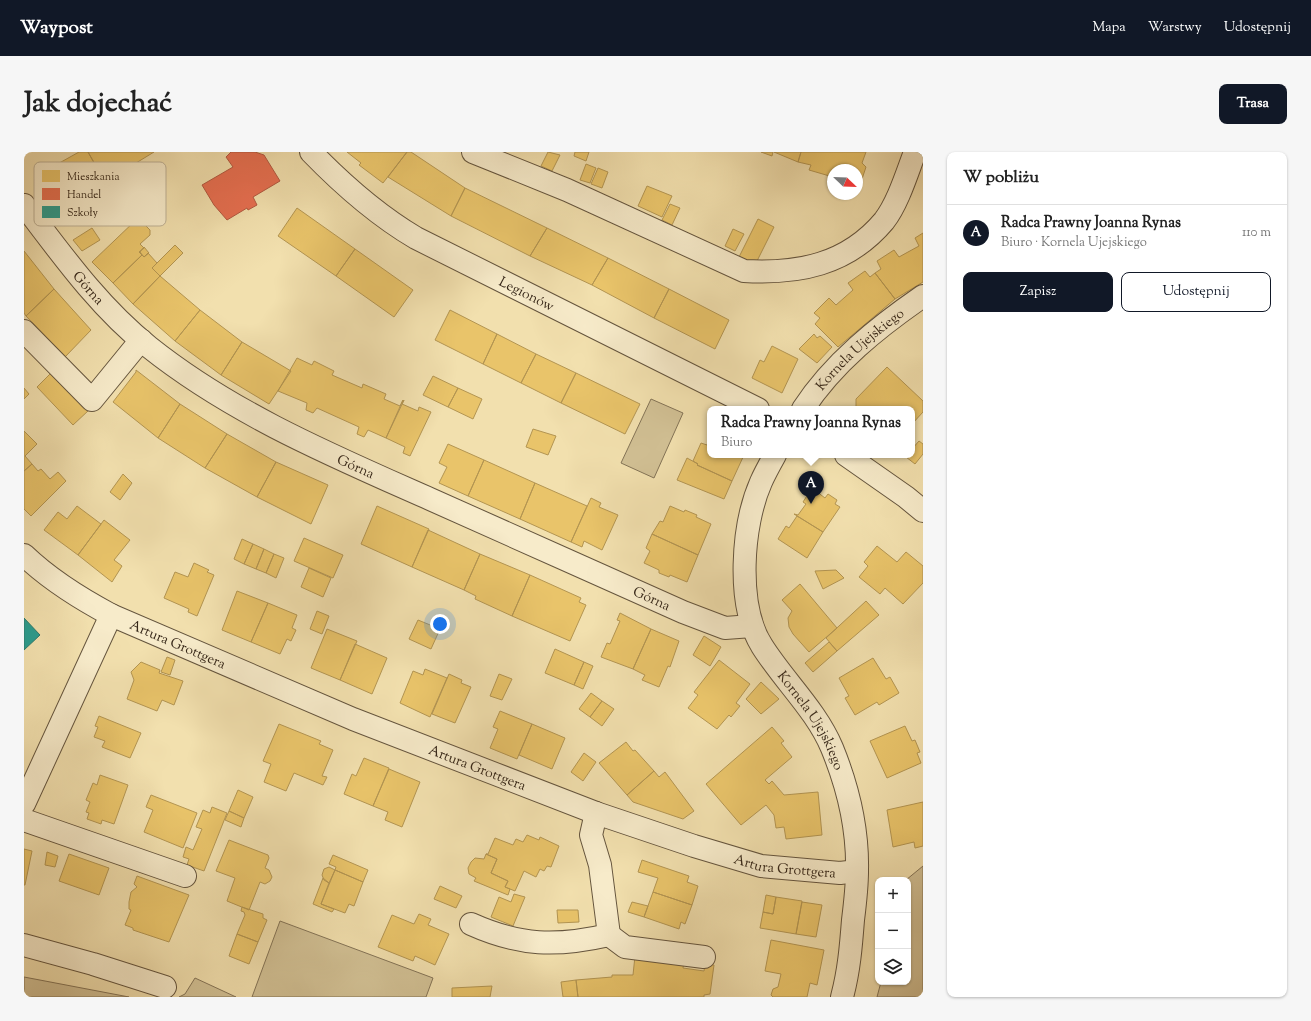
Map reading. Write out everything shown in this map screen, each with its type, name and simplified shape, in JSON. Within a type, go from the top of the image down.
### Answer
[{"type":"street","name":"Legionów","points":[[311,152],[356,195],[392,224],[416,238],[752,406]]},
{"type":"street","points":[[473,152],[567,190],[744,271],[769,272],[809,268],[834,260],[864,242],[884,220],[898,194],[915,152]]},
{"type":"street","name":"Górna","points":[[24,205],[34,218]]},
{"type":"street","name":"Górna","points":[[40,226],[80,279],[141,340],[211,390],[263,421],[326,453],[714,625],[726,628],[752,626]]},
{"type":"street","name":"Kornela Ujejskiego","points":[[805,406],[812,395],[830,375],[861,344],[923,296]]},
{"type":"street","points":[[24,331],[92,400],[141,340]]},
{"type":"street","name":"Kornela Ujejskiego","points":[[773,458],[760,482],[749,520],[744,560],[746,593],[752,626],[762,646],[812,713],[831,746],[842,774],[854,819],[858,871],[849,971],[842,997]]},
{"type":"street","points":[[850,458],[906,497],[923,511]]},
{"type":"street","name":"Artura Grottgera","points":[[24,555],[38,568],[73,594],[110,615],[353,719],[596,812],[694,846],[760,866],[840,873],[858,871]]},
{"type":"street","points":[[24,804],[110,615]]},
{"type":"street","points":[[596,812],[591,836],[600,865],[609,934],[625,947],[704,957]]},
{"type":"street","points":[[24,820],[185,876]]},
{"type":"street","points":[[471,924],[493,934],[516,941],[536,943],[590,939],[609,934]]},
{"type":"street","points":[[24,945],[93,964],[165,987]]},
{"type":"shaded area","points":[[651,399],[683,413],[654,478],[621,463]]},
{"type":"shaded area","points":[[923,866],[923,995],[922,997],[877,997],[880,985],[911,985],[911,877],[910,877]]},
{"type":"shaded area","points":[[280,921],[433,978],[426,997],[252,997]]},
{"type":"shaded area","points":[[24,977],[129,997],[24,997]]},
{"type":"shaded area","points":[[195,978],[236,997],[179,997],[185,994]]},
{"type":"building: Mieszkania","points":[[79,152],[88,152],[94,162],[61,162]]},
{"type":"building: Mieszkania","points":[[88,152],[154,152],[138,162],[94,162]]},
{"type":"building: Mieszkania","points":[[347,152],[407,152],[383,183],[359,165],[361,163]]},
{"type":"building: Mieszkania","points":[[407,152],[411,152],[465,188],[451,216],[388,177]]},
{"type":"building: Mieszkania","points":[[548,152],[560,155],[552,171],[541,166]]},
{"type":"building: Mieszkania","points":[[575,152],[589,152],[586,161],[574,156]]},
{"type":"building: Mieszkania","points":[[761,152],[773,152],[772,156]]},
{"type":"building: Mieszkania","points":[[774,152],[801,152],[798,162]]},
{"type":"building: Mieszkania","points":[[801,152],[866,152],[862,163],[863,164],[827,164],[827,175],[809,170],[811,165],[798,162]]},
{"type":"building: Mieszkania","points":[[586,164],[596,168],[590,183],[580,180]]},
{"type":"building: Mieszkania","points":[[863,164],[866,167],[863,176]]},
{"type":"building: Mieszkania","points":[[598,168],[608,172],[602,188],[591,184]]},
{"type":"building: Mieszkania","points":[[647,186],[672,196],[662,217],[638,206]]},
{"type":"building: Mieszkania","points":[[465,188],[547,228],[530,256],[451,216]]},
{"type":"building: Mieszkania","points":[[670,204],[680,208],[672,225],[662,220]]},
{"type":"building: Mieszkania","points":[[297,208],[355,249],[336,276],[278,236]]},
{"type":"building: Mieszkania","points":[[758,219],[774,227],[755,265],[739,257]]},
{"type":"building: Mieszkania","points":[[130,226],[146,226],[150,230],[150,235],[140,244],[144,248],[139,252],[142,255],[113,283],[92,262]]},
{"type":"building: Mieszkania","points":[[92,228],[100,240],[82,251],[73,240]]},
{"type":"building: Mieszkania","points":[[547,228],[608,258],[592,285],[530,256]]},
{"type":"building: Mieszkania","points":[[733,229],[744,234],[735,251],[725,246]]},
{"type":"building: Mieszkania","points":[[923,233],[923,282],[895,299],[875,273],[881,269],[877,261],[894,250],[899,257],[919,246],[915,238]]},
{"type":"building: Mieszkania","points":[[175,245],[183,253],[160,276],[152,268]]},
{"type":"building: Mieszkania","points":[[144,247],[149,253],[144,257],[140,252]]},
{"type":"building: Mieszkania","points":[[355,249],[413,290],[394,317],[336,276]]},
{"type":"building: Mieszkania","points":[[24,251],[54,289],[26,316],[24,313]]},
{"type":"building: Mieszkania","points":[[148,253],[157,263],[152,268],[160,276],[133,304],[113,283],[142,255],[144,257]]},
{"type":"building: Mieszkania","points":[[608,258],[669,289],[654,318],[592,285]]},
{"type":"building: Mieszkania","points":[[865,271],[870,277],[875,273],[895,299],[838,347],[815,324],[820,318],[814,313],[829,298],[836,305],[853,290],[848,283]]},
{"type":"building: Mieszkania","points":[[160,276],[200,310],[175,341],[133,304]]},
{"type":"building: Mieszkania","points":[[54,289],[91,330],[65,357],[26,316]]},
{"type":"building: Mieszkania","points":[[669,289],[729,320],[715,349],[654,318]]},
{"type":"building: Mieszkania","points":[[200,310],[242,342],[221,375],[175,341]]},
{"type":"building: Mieszkania","points":[[450,310],[497,334],[483,364],[435,340]]},
{"type":"building: Mieszkania","points":[[497,334],[536,354],[521,383],[483,364]]},
{"type":"building: Mieszkania","points":[[814,334],[817,338],[820,336],[832,347],[817,363],[799,349]]},
{"type":"building: Mieszkania","points":[[242,342],[291,371],[269,404],[221,375]]},
{"type":"building: Mieszkania","points":[[772,346],[798,359],[782,393],[752,378],[760,360],[764,362]]},
{"type":"building: Mieszkania","points":[[536,354],[576,373],[561,403],[521,383]]},
{"type":"building: Mieszkania","points":[[297,358],[312,365],[314,361],[334,371],[332,375],[362,388],[363,384],[386,394],[384,399],[400,406],[403,400],[386,438],[368,430],[364,437],[357,434],[359,427],[317,408],[313,413],[306,410],[307,403],[278,391]]},
{"type":"building: Mieszkania","points":[[887,367],[923,401],[923,412],[915,421],[915,406],[856,406],[856,399]]},
{"type":"building: Mieszkania","points":[[136,370],[180,404],[158,438],[113,402]]},
{"type":"building: Mieszkania","points":[[53,371],[89,410],[73,425],[37,387]]},
{"type":"building: Mieszkania","points":[[576,373],[640,404],[625,434],[561,403]]},
{"type":"building: Mieszkania","points":[[433,376],[458,388],[448,407],[423,395]]},
{"type":"building: Mieszkania","points":[[24,388],[29,394],[24,399]]},
{"type":"building: Mieszkania","points":[[458,388],[482,399],[473,419],[448,407]]},
{"type":"building: Mieszkania","points":[[180,404],[227,434],[205,468],[158,438]]},
{"type":"building: Mieszkania","points":[[402,404],[418,411],[419,407],[431,412],[410,456],[403,453],[405,447],[386,438]]},
{"type":"building: Mieszkania","points":[[533,429],[556,436],[548,455],[526,447]]},
{"type":"building: Mieszkania","points":[[24,431],[37,444],[25,456],[32,464],[24,471]]},
{"type":"building: Mieszkania","points":[[227,434],[276,462],[257,497],[205,468]]},
{"type":"building: Mieszkania","points":[[919,441],[923,444],[923,454],[915,464],[907,458],[915,458],[915,446]]},
{"type":"building: Mieszkania","points":[[701,443],[707,445],[707,458],[743,458],[732,481],[697,465],[698,464],[693,461]]},
{"type":"building: Mieszkania","points":[[448,444],[484,460],[468,496],[439,483],[447,467],[439,463]]},
{"type":"building: Mieszkania","points":[[687,458],[698,464],[697,465],[732,481],[724,499],[677,480]]},
{"type":"building: Mieszkania","points":[[484,460],[535,483],[520,519],[468,496]]},
{"type":"building: Mieszkania","points":[[276,462],[328,485],[311,524],[257,497]]},
{"type":"building: Mieszkania","points":[[32,464],[38,471],[41,469],[50,479],[58,472],[66,481],[31,516],[24,509],[24,471]]},
{"type":"building: Mieszkania","points":[[123,474],[132,483],[120,500],[110,492]]},
{"type":"building: Mieszkania","points":[[535,483],[587,506],[571,542],[520,519]]},
{"type":"building: Mieszkania","points":[[812,488],[825,498],[828,494],[837,500],[835,504],[840,507],[823,532],[794,514],[798,515],[806,504],[803,502]]},
{"type":"building: Mieszkania","points":[[591,498],[601,503],[599,507],[618,515],[602,550],[584,541],[582,547],[571,542]]},
{"type":"building: Mieszkania","points":[[77,506],[101,524],[78,555],[44,530],[58,512],[67,519]]},
{"type":"building: Mieszkania","points":[[377,506],[429,529],[412,567],[361,544]]},
{"type":"building: Mieszkania","points":[[670,506],[684,512],[685,510],[697,515],[696,517],[711,524],[698,555],[652,534],[660,521],[663,522]]},
{"type":"building: Mieszkania","points":[[797,516],[823,532],[807,558],[778,539],[786,526],[789,528]]},
{"type":"building: Mieszkania","points":[[104,520],[130,540],[114,560],[122,566],[112,582],[78,555]]},
{"type":"building: Mieszkania","points":[[428,530],[480,554],[464,590],[412,567]]},
{"type":"building: Mieszkania","points":[[652,534],[698,555],[687,582],[670,575],[669,577],[659,573],[659,570],[644,563],[650,551],[646,548]]},
{"type":"building: Mieszkania","points":[[304,538],[343,555],[333,578],[294,561]]},
{"type":"building: Mieszkania","points":[[242,539],[253,544],[244,564],[234,559]]},
{"type":"building: Mieszkania","points":[[253,544],[264,549],[256,569],[244,564]]},
{"type":"building: Mieszkania","points":[[877,546],[897,562],[906,552],[923,566],[923,583],[903,604],[885,588],[880,594],[859,577],[868,566],[864,562]]},
{"type":"building: Mieszkania","points":[[264,549],[274,554],[266,573],[256,569]]},
{"type":"building: Mieszkania","points":[[274,554],[284,558],[276,578],[266,573]]},
{"type":"building: Mieszkania","points":[[480,554],[530,575],[512,616],[475,599],[476,596],[464,590]]},
{"type":"building: Mieszkania","points":[[194,563],[209,570],[207,572],[214,575],[197,616],[188,612],[189,609],[164,598],[175,572],[188,577]]},
{"type":"building: Mieszkania","points":[[309,568],[331,578],[323,597],[301,587]]},
{"type":"building: Mieszkania","points":[[836,570],[844,578],[823,589],[815,571]]},
{"type":"building: Mieszkania","points":[[530,575],[581,598],[579,602],[586,605],[570,641],[512,616]]},
{"type":"building: Mieszkania","points":[[800,584],[837,628],[809,652],[793,634],[789,627],[788,618],[792,611],[782,600]]},
{"type":"building: Mieszkania","points":[[237,591],[268,603],[251,642],[222,630]]},
{"type":"building: Mieszkania","points":[[866,601],[879,615],[837,651],[826,638]]},
{"type":"building: Mieszkania","points":[[268,603],[297,615],[292,628],[296,630],[291,641],[287,639],[280,654],[251,642]]},
{"type":"building: Mieszkania","points":[[317,611],[329,616],[322,634],[310,629]]},
{"type":"building: Mieszkania","points":[[620,613],[651,629],[633,669],[601,657],[607,643],[610,644],[620,621],[617,620]]},
{"type":"building: Mieszkania","points":[[418,620],[440,629],[431,649],[409,639]]},
{"type":"building: Mieszkania","points":[[327,629],[357,641],[340,680],[311,668]]},
{"type":"building: Mieszkania","points":[[651,629],[679,641],[670,667],[668,666],[659,687],[642,680],[645,675],[633,669]]},
{"type":"building: Mieszkania","points":[[704,636],[721,647],[710,666],[693,655]]},
{"type":"building: Mieszkania","points":[[829,642],[837,651],[813,672],[805,663]]},
{"type":"building: Mieszkania","points":[[355,644],[387,658],[372,694],[340,680]]},
{"type":"building: Mieszkania","points":[[555,649],[584,662],[574,685],[545,673]]},
{"type":"building: Mieszkania","points":[[167,657],[175,660],[170,675],[161,672]]},
{"type":"building: Mieszkania","points":[[873,658],[886,679],[890,677],[899,693],[879,705],[877,702],[855,715],[845,698],[849,696],[839,678]]},
{"type":"building: Mieszkania","points":[[719,660],[750,684],[736,703],[740,706],[731,717],[729,715],[717,729],[688,708],[698,695],[694,692]]},
{"type":"building: Mieszkania","points":[[141,662],[160,670],[159,673],[183,681],[174,705],[162,700],[157,711],[127,699],[134,680],[131,672]]},
{"type":"building: Mieszkania","points":[[584,662],[593,666],[583,689],[574,685]]},
{"type":"building: Mieszkania","points":[[425,669],[447,678],[430,717],[400,703],[413,671],[423,675]]},
{"type":"building: Mieszkania","points":[[449,674],[462,680],[461,683],[471,687],[455,723],[432,714]]},
{"type":"building: Mieszkania","points":[[499,674],[512,679],[502,700],[490,696]]},
{"type":"building: Mieszkania","points":[[761,682],[779,699],[761,714],[746,699]]},
{"type":"building: Mieszkania","points":[[591,693],[602,701],[590,717],[579,709]]},
{"type":"building: Mieszkania","points":[[602,701],[614,709],[602,726],[590,717]]},
{"type":"building: Mieszkania","points":[[500,711],[532,724],[517,759],[490,748],[498,729],[493,727]]},
{"type":"building: Mieszkania","points":[[99,716],[141,733],[130,758],[102,747],[105,741],[94,737],[98,727],[95,726]]},
{"type":"building: Mieszkania","points":[[279,724],[321,741],[319,744],[333,750],[322,776],[327,777],[323,785],[294,773],[286,791],[264,782],[271,764],[263,761]]},
{"type":"building: Mieszkania","points":[[532,724],[565,738],[552,769],[519,755]]},
{"type":"building: Mieszkania","points":[[905,726],[912,741],[915,740],[920,752],[917,753],[921,763],[887,778],[870,741]]},
{"type":"building: Mieszkania","points":[[772,727],[784,741],[781,743],[792,757],[765,780],[769,784],[772,781],[784,795],[818,792],[822,835],[786,839],[784,827],[776,828],[774,815],[766,805],[741,825],[706,784]]},
{"type":"building: Mieszkania","points":[[626,742],[633,751],[635,750],[654,771],[627,795],[599,763]]},
{"type":"building: Mieszkania","points":[[584,753],[596,762],[583,781],[571,772]]},
{"type":"building: Mieszkania","points":[[364,758],[389,768],[373,806],[344,794],[352,774],[356,776]]},
{"type":"building: Mieszkania","points":[[389,769],[420,782],[402,827],[385,820],[388,812],[373,806]]},
{"type":"building: Mieszkania","points":[[654,771],[659,777],[665,772],[694,811],[683,819],[633,802],[627,795]]},
{"type":"building: Mieszkania","points":[[100,775],[128,785],[114,824],[102,820],[101,824],[87,819],[89,813],[86,812],[90,802],[86,800],[93,783],[97,785]]},
{"type":"building: Mieszkania","points":[[238,790],[253,797],[244,818],[229,811]]},
{"type":"building: Mieszkania","points":[[151,795],[197,813],[183,848],[144,832],[153,810],[146,807]]},
{"type":"building: Mieszkania","points":[[923,802],[923,846],[915,848],[914,842],[893,847],[887,810]]},
{"type":"building: Mieszkania","points":[[212,807],[227,813],[204,871],[187,865],[189,859],[183,857],[186,847],[193,850],[202,829],[196,827],[203,810],[210,813]]},
{"type":"building: Mieszkania","points":[[229,811],[244,818],[241,827],[225,820]]},
{"type":"building: Mieszkania","points":[[527,835],[539,840],[540,837],[559,846],[551,867],[547,866],[544,871],[540,869],[536,877],[524,871],[515,891],[505,887],[508,881],[491,873],[497,859],[486,854],[488,854],[495,838],[513,845],[516,839],[523,842]]},
{"type":"building: Mieszkania","points":[[229,840],[268,855],[269,858],[265,868],[269,870],[272,877],[270,881],[265,884],[260,882],[249,910],[227,901],[235,878],[216,871]]},
{"type":"building: Mieszkania","points":[[24,849],[32,851],[25,885],[24,885]]},
{"type":"building: Mieszkania","points":[[47,852],[58,856],[55,867],[45,865]]},
{"type":"building: Mieszkania","points":[[69,854],[109,868],[99,895],[59,881]]},
{"type":"building: Mieszkania","points":[[486,854],[497,859],[491,873],[508,881],[505,887],[510,889],[508,895],[474,881],[476,878],[469,874],[468,868],[471,862],[475,858],[484,859]]},
{"type":"building: Mieszkania","points":[[333,855],[368,870],[363,882],[335,870],[336,867],[329,864]]},
{"type":"building: Mieszkania","points":[[642,860],[689,876],[687,882],[698,886],[692,905],[653,892],[658,878],[638,872]]},
{"type":"building: Mieszkania","points":[[329,867],[335,870],[329,883],[324,880],[322,875],[324,869]]},
{"type":"building: Mieszkania","points":[[335,870],[363,882],[354,906],[349,904],[345,913],[321,904]]},
{"type":"building: Mieszkania","points":[[137,876],[189,895],[169,942],[133,930],[133,928],[125,925],[131,910],[129,909],[129,902],[131,892],[137,887],[134,884]]},
{"type":"building: Mieszkania","points":[[323,878],[329,883],[321,904],[334,909],[332,912],[313,904]]},
{"type":"building: Mieszkania","points":[[440,886],[462,896],[456,908],[434,899]]},
{"type":"building: Mieszkania","points":[[653,892],[692,905],[685,924],[681,922],[679,929],[644,917]]},
{"type":"building: Mieszkania","points":[[514,894],[525,897],[513,926],[491,917],[499,897],[511,902]]},
{"type":"building: Mieszkania","points":[[766,895],[776,897],[773,914],[763,912]]},
{"type":"building: Mieszkania","points":[[776,897],[802,901],[796,934],[760,928],[763,912],[773,914]]},
{"type":"building: Mieszkania","points":[[632,902],[648,906],[644,917],[628,912]]},
{"type":"building: Mieszkania","points":[[802,902],[822,905],[816,937],[796,934]]},
{"type":"building: Mieszkania","points":[[242,907],[263,914],[263,918],[267,920],[258,942],[237,934],[245,915],[244,912],[241,911]]},
{"type":"building: Mieszkania","points":[[557,910],[578,910],[579,922],[558,923]]},
{"type":"building: Mieszkania","points":[[419,914],[431,919],[428,925],[449,934],[435,965],[415,956],[413,961],[378,947],[392,915],[414,924]]},
{"type":"building: Mieszkania","points":[[237,934],[258,942],[249,964],[229,956]]},
{"type":"building: Mieszkania","points":[[771,940],[824,950],[817,985],[810,983],[807,997],[773,997],[771,995],[773,989],[778,987],[781,974],[765,971]]},
{"type":"building: Mieszkania","points":[[635,956],[684,962],[683,968],[704,971],[705,964],[714,965],[710,994],[704,995],[704,997],[578,997],[576,980],[612,977],[612,975],[633,975]]},
{"type":"building: Mieszkania","points":[[576,980],[578,997],[563,997],[561,982]]},
{"type":"building: Mieszkania","points":[[492,986],[490,997],[452,997],[452,988]]},
{"type":"building: Handel","points":[[231,152],[255,152],[264,155],[280,181],[253,197],[257,205],[248,210],[247,208],[227,220],[214,205],[202,185],[233,167],[226,157]]},
{"type":"building: Szkoły","points":[[24,618],[40,635],[24,650]]},
{"type":"place","name":"Radca Prawny Joanna Rynas","points":[[811,504]]}]
